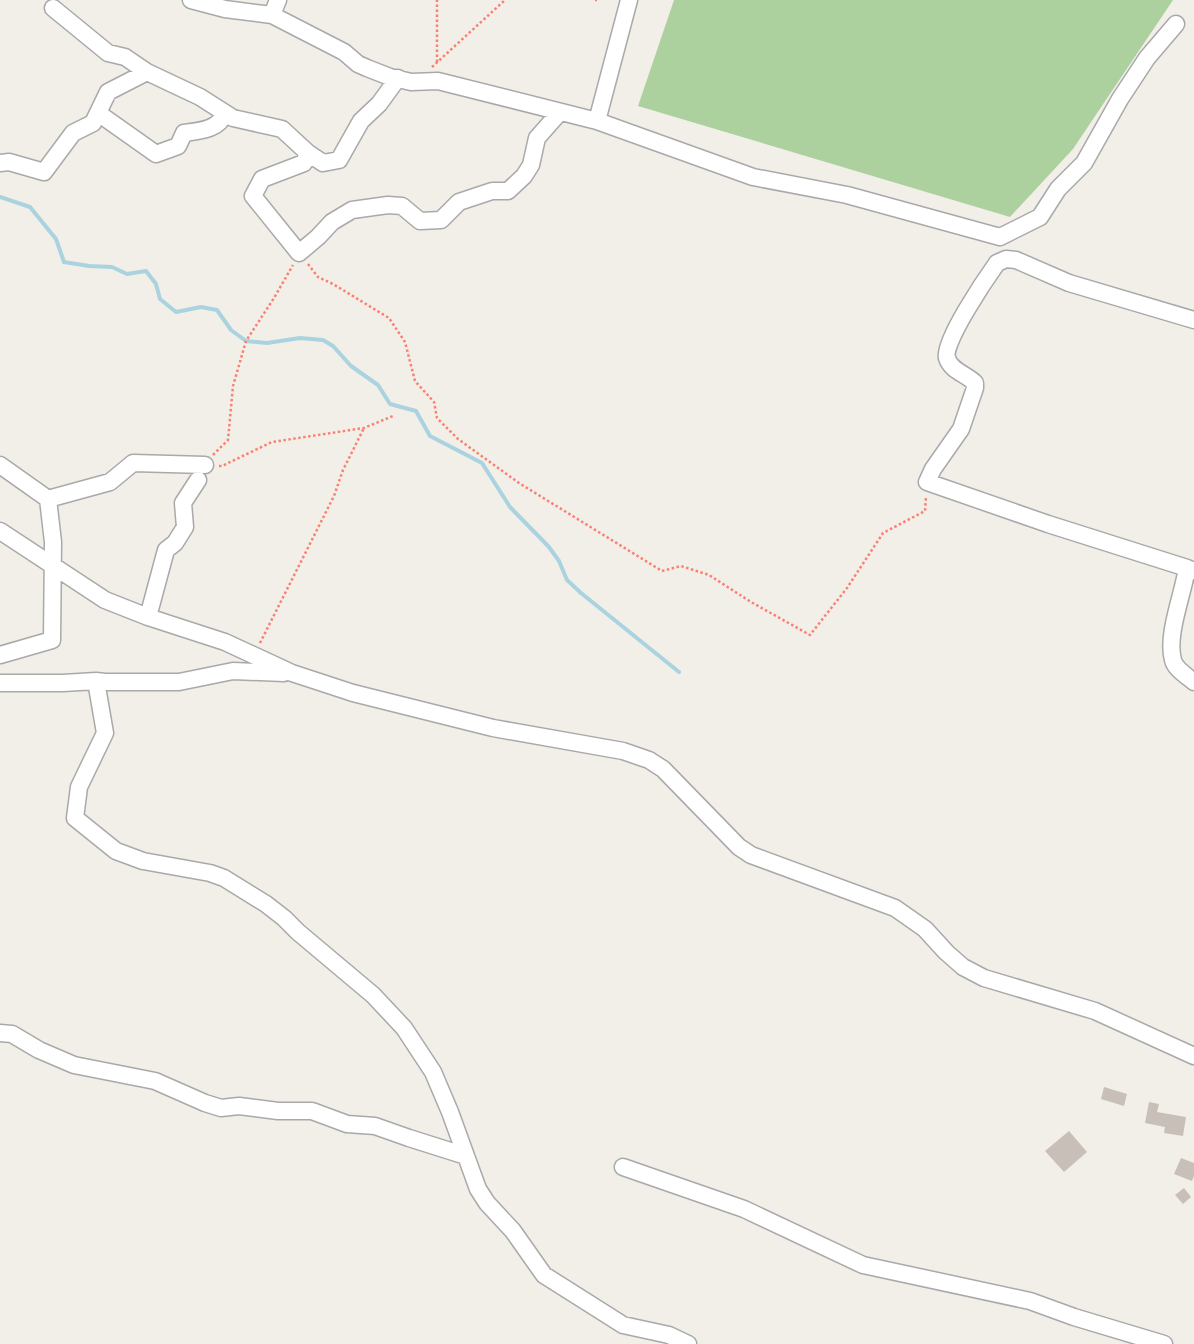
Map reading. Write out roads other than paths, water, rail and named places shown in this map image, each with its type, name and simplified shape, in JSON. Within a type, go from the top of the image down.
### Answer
[{"type":"street","points":[[191,0],[225,9],[272,16],[344,52],[358,64],[411,82],[438,81],[597,121],[753,177],[847,195],[1000,236],[1040,217],[1058,189],[1084,163],[1120,99],[1147,58],[1176,24]]},
{"type":"street","points":[[272,16],[278,0]]},
{"type":"street","points":[[597,121],[629,0]]},
{"type":"street","points":[[53,8],[108,53],[125,57],[147,72],[200,97],[233,118],[282,129],[308,153],[323,162],[339,160],[361,121],[379,104],[398,78]]},
{"type":"street","points":[[0,164],[10,162],[44,172],[72,133],[93,123],[108,92],[147,72]]},
{"type":"street","points":[[308,153],[304,163],[262,179],[253,196],[299,252],[318,237],[332,222],[352,210],[388,205],[402,206],[420,221],[441,220],[459,202],[492,191],[508,191],[524,176],[531,165],[537,138],[560,112]]},
{"type":"street","points":[[98,113],[156,154],[178,146],[184,133],[210,129],[224,118],[226,113]]},
{"type":"street","points":[[1000,236],[1006,259]]},
{"type":"street","points":[[1194,320],[1069,283],[1016,260],[1006,259],[997,263],[961,319],[946,351],[951,365],[972,379],[975,383],[975,388],[962,429],[933,469],[927,482],[1190,570],[1172,632],[1172,661],[1183,674],[1194,682]]},
{"type":"street","points":[[48,499],[110,482],[134,462],[205,465]]},
{"type":"street","points":[[0,465],[48,499],[53,542],[52,640],[0,654]]},
{"type":"street","points":[[148,617],[166,550],[175,543],[185,527],[183,503],[198,480]]},
{"type":"street","points":[[0,531],[105,600],[148,617],[225,642],[292,673],[352,693],[493,728],[623,751],[648,760],[663,769],[739,847],[751,855],[895,908],[925,928],[946,952],[963,967],[984,978],[1095,1011],[1194,1056]]},
{"type":"street","points":[[0,683],[179,682],[233,671],[292,673]]},
{"type":"street","points":[[96,681],[105,733],[79,787],[74,818],[116,851],[143,860],[210,873],[224,878],[266,904],[284,918],[372,995],[404,1028],[433,1072],[478,1188],[487,1203],[512,1231],[544,1275],[623,1325],[669,1335],[688,1344]]},
{"type":"street","points":[[0,1033],[12,1034],[39,1050],[74,1065],[155,1081],[220,1108],[239,1106],[278,1111],[312,1111],[347,1124],[375,1126],[466,1156]]},
{"type":"street","points":[[623,1167],[744,1209],[863,1265],[1030,1301],[1074,1318],[1164,1344]]},
{"type":"waterway","points":[[0,197],[30,207],[56,239],[64,262],[112,267],[127,274],[146,271],[156,284],[160,299],[176,312],[201,307],[217,310],[231,330],[246,341],[267,343],[300,338],[323,340],[333,346],[351,366],[378,385],[390,404],[416,411],[430,436],[482,463],[510,507],[549,547],[559,561],[567,580],[679,672]]}]
